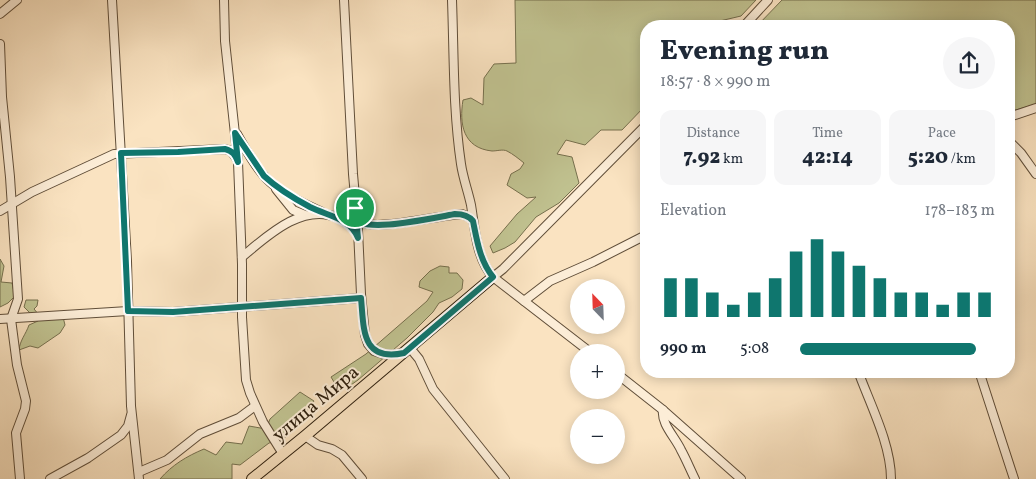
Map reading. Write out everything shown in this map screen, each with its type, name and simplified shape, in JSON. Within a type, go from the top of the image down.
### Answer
[{"type":"main road","name":"улица Мира","points":[[252,479],[493,277]]},
{"type":"street","points":[[0,14],[17,0]]},
{"type":"street","points":[[50,479],[88,458],[121,435],[131,419],[121,153],[112,0]]},
{"type":"street","points":[[224,0],[225,41],[238,162],[246,380],[255,406],[282,454]]},
{"type":"street","points":[[344,0],[361,298],[364,329],[368,344],[374,351],[383,354],[393,355],[407,350],[419,359],[433,389],[505,479]]},
{"type":"street","points":[[452,0],[455,58],[454,78],[460,150],[480,253],[486,269],[493,277],[580,344]]},
{"type":"street","points":[[750,20],[768,0]]},
{"type":"street","points":[[0,44],[18,299],[11,319],[17,365],[26,401],[16,433],[20,479]]},
{"type":"street","points":[[1015,116],[1036,108]]},
{"type":"street","points":[[493,277],[640,131]]},
{"type":"street","points":[[235,133],[264,176],[294,198],[349,223],[358,238]]},
{"type":"street","points":[[1015,147],[1036,174]]},
{"type":"street","points":[[0,211],[32,192],[101,159],[121,153],[225,149],[231,150],[236,155],[238,162]]},
{"type":"street","points":[[270,181],[293,210],[305,215]]},
{"type":"street","points":[[355,208],[363,223],[369,224],[392,224],[462,214],[473,221]]},
{"type":"street","points":[[242,257],[270,235],[297,218],[316,213],[327,214]]},
{"type":"street","points":[[524,300],[550,281],[640,238]]},
{"type":"street","points":[[0,319],[128,311],[173,312],[361,298]]},
{"type":"street","points":[[861,378],[881,432],[891,469],[891,479]]},
{"type":"street","points":[[981,378],[1014,479]]},
{"type":"street","points":[[625,380],[663,410],[741,479]]},
{"type":"street","points":[[131,406],[139,476],[167,460],[200,434],[239,418],[255,406]]},
{"type":"street","points":[[663,410],[667,427],[681,449],[695,479]]},
{"type":"street","points":[[305,436],[318,445],[332,448],[342,454],[362,479]]},
{"type":"green space","points":[[515,0],[756,0],[741,16],[724,20],[640,20],[640,111],[622,130],[601,130],[585,145],[566,140],[557,154],[572,157],[579,183],[559,203],[536,217],[515,242],[493,253],[490,246],[517,214],[536,197],[527,198],[507,185],[511,174],[520,169],[524,163],[507,151],[482,149],[469,140],[463,126],[463,100],[471,98],[483,105],[484,78],[494,64],[516,63]]},
{"type":"green space","points":[[782,0],[1036,0],[1036,104],[1015,110],[1015,20],[763,20]]},
{"type":"green space","points":[[0,259],[4,266],[1,282],[12,283],[15,296],[8,303],[0,307]]},
{"type":"green space","points":[[440,266],[449,267],[449,273],[457,273],[463,280],[462,289],[452,297],[439,303],[433,312],[407,338],[358,380],[348,387],[337,387],[331,377],[366,354],[427,301],[433,292],[419,287],[420,281],[430,271]]},
{"type":"green space","points":[[26,300],[38,300],[37,306],[34,309],[40,316],[63,317],[65,325],[60,333],[38,348],[30,346],[19,350],[29,325],[38,321],[24,307]]},
{"type":"green space","points":[[300,392],[314,401],[305,414],[287,427],[290,433],[282,440],[269,443],[240,465],[232,464],[232,479],[160,479],[180,461],[204,449],[216,455],[226,442],[242,444],[249,426],[266,429],[270,419]]},
{"type":"route","points":[[235,133],[264,176],[282,190],[309,206],[349,223],[358,238],[355,208],[363,223],[378,225],[455,214],[462,214],[471,218],[480,253],[486,269],[493,277],[404,353],[393,355],[374,351],[368,344],[363,322],[361,298],[173,312],[128,311],[129,295],[121,153],[225,149],[231,150],[236,155],[238,162],[235,133]]}]
